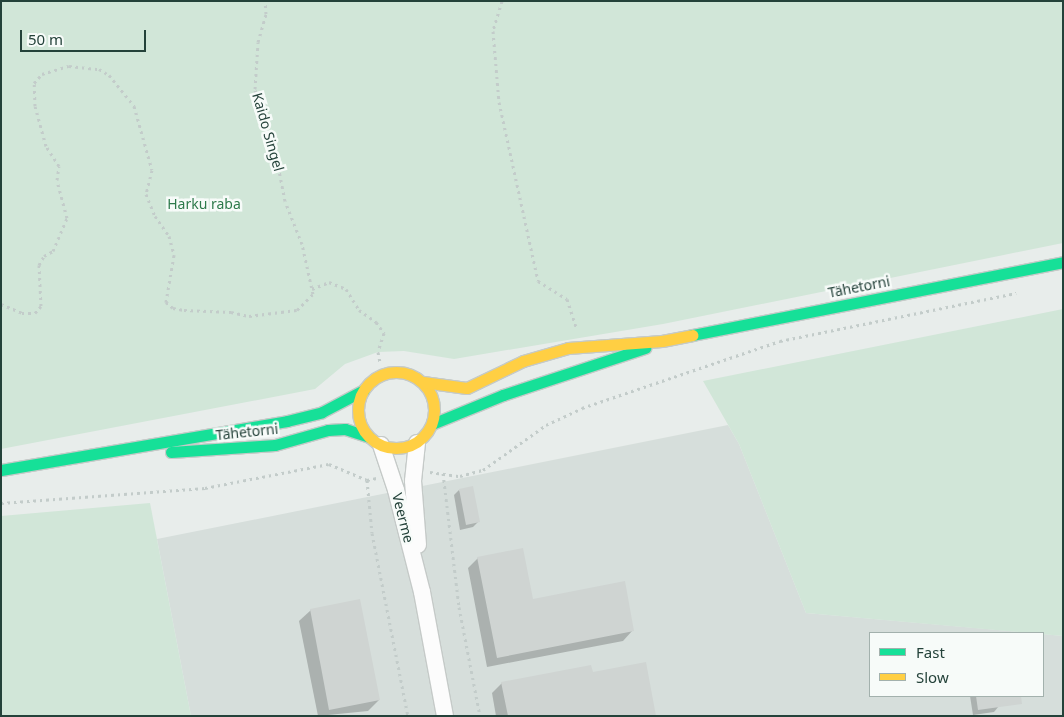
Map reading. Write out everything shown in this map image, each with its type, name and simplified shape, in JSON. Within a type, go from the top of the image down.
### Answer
[{"type":"street","name":"Tähetorni","points":[[423,382],[467,388],[523,361],[568,348],[662,341],[1063,262]]},
{"type":"street","name":"Tähetorni","points":[[432,424],[503,395],[662,341]]},
{"type":"street","points":[[392,372],[409,373],[423,382],[434,402],[432,424],[417,442],[396,448],[375,441],[358,414],[364,390],[375,378],[392,372]]},
{"type":"street","name":"Tähetorni","points":[[1,470],[125,451],[164,441],[287,421],[322,412],[364,390]]},
{"type":"street","name":"Tähetorni","points":[[125,451],[152,453],[249,449],[344,428],[375,441]]},
{"type":"street","name":"Veerme","points":[[375,441],[392,475],[422,592],[445,716]]},
{"type":"street","name":"Veerme","points":[[417,442],[413,470],[422,592]]},
{"type":"path","name":"Kaido Singel","points":[[264,1],[266,14],[258,42],[255,90],[261,118],[272,135],[285,201],[302,244],[312,289]]},
{"type":"path","points":[[502,1],[493,31],[499,102],[538,281],[567,299],[579,338]]},
{"type":"path","points":[[1,304],[22,313],[34,313],[41,306],[38,265],[44,256],[53,251],[66,218],[57,180],[59,166],[46,146],[35,106],[34,83],[42,74],[69,66],[99,69],[109,75],[134,106],[152,170],[146,194],[155,216],[169,236],[174,255],[166,302],[184,310],[231,312],[250,316],[297,310],[313,294],[312,289],[329,282],[346,289],[358,310],[376,322],[384,333],[378,352],[380,362]]},
{"type":"path","points":[[413,470],[460,476],[483,470],[546,425],[582,408],[780,341],[1024,292]]},
{"type":"path","points":[[1,503],[205,488],[329,464],[367,480],[392,475]]},
{"type":"path","points":[[443,473],[459,607],[480,716]]},
{"type":"path","points":[[367,480],[372,533],[408,716]]},
{"type":"shaded area","points":[[728,425],[739,444],[806,613],[1020,632],[869,632],[869,697],[1044,697],[1044,634],[1063,636],[1063,716],[191,716],[157,539]]},
{"type":"green space","name":"Harku raba","points":[[1,1],[1063,1],[1063,243],[663,324],[454,359],[404,351],[378,352],[345,364],[315,389],[1,449]]},
{"type":"green space","points":[[1063,309],[1063,636],[1044,634],[1044,632],[1018,632],[806,613],[739,444],[703,381]]},
{"type":"green space","points":[[150,503],[191,716],[1,716],[1,516]]},
{"type":"building","points":[[473,486],[480,522],[466,525],[459,489]]},
{"type":"building","points":[[523,548],[533,599],[625,581],[634,631],[497,658],[477,557]]},
{"type":"building","points":[[360,599],[380,700],[329,710],[310,609]]},
{"type":"building","points":[[646,662],[656,716],[508,716],[501,682],[591,665],[593,672]]},
{"type":"building","points":[[976,697],[1021,697],[1022,704],[978,710]]},
{"type":"traffic: fast","points":[[692,335],[1063,262]]},
{"type":"traffic: fast","points":[[432,424],[503,395],[645,348]]},
{"type":"traffic: fast","points":[[1,470],[287,421],[322,412],[364,390]]},
{"type":"traffic: fast","points":[[171,452],[275,445],[328,430],[345,429],[369,437]]},
{"type":"traffic: slow","points":[[423,382],[467,388],[523,361],[568,348],[662,341],[692,335]]},
{"type":"traffic: slow","points":[[389,372],[403,372],[417,378],[428,389],[434,403],[434,410],[431,425],[423,437],[403,448],[389,448],[375,442],[364,431],[358,417],[358,403],[364,389],[375,378],[389,372]]}]
